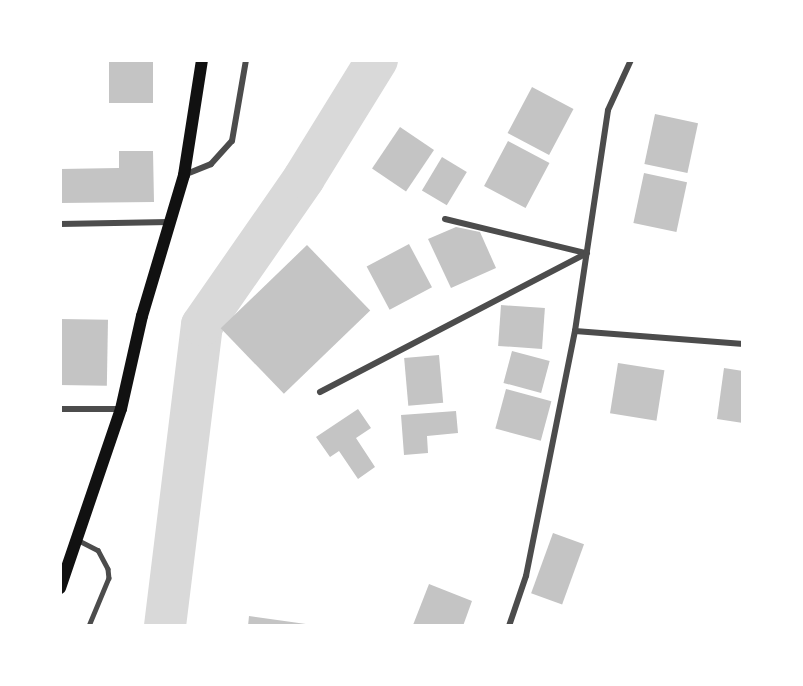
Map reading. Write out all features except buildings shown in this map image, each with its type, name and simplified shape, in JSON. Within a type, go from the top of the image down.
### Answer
[{"type":"main road","points":[[60,588],[121,409],[169,222],[184,175],[202,60]]},
{"type":"street","points":[[184,175],[211,164],[231,141],[246,60]]},
{"type":"street","points":[[509,626],[526,576],[575,331],[608,110],[632,60]]},
{"type":"street","points":[[445,219],[587,253]]},
{"type":"street","points":[[60,224],[169,222]]},
{"type":"street","points":[[320,392],[587,253]]},
{"type":"street","points":[[575,331],[743,344]]},
{"type":"street","points":[[60,409],[121,409]]},
{"type":"lane","points":[[78,540],[98,550],[108,569],[109,578],[89,626]]},
{"type":"waterway","points":[[165,626],[202,325],[304,178],[377,60]]}]
